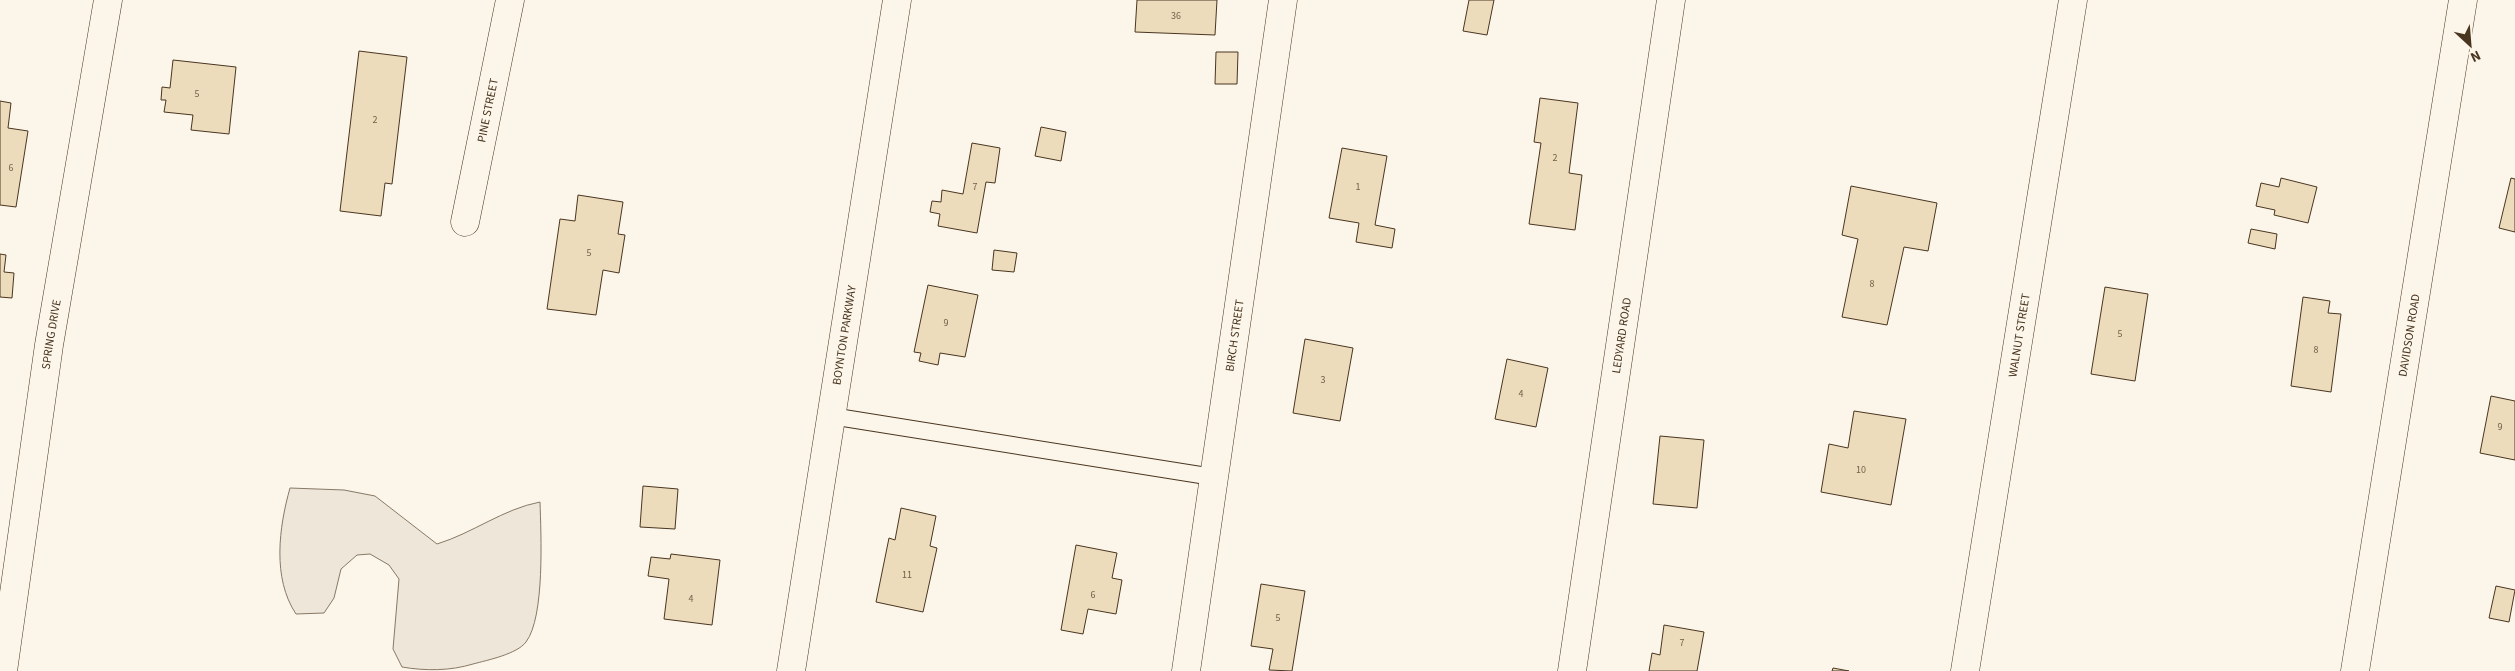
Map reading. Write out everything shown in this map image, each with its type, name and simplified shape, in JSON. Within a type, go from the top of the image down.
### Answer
[{"type":"street","name":"SPRING DRIVE","points":[[3,671],[49,345],[108,0]]},
{"type":"street","name":"PINE STREET","points":[[465,222],[510,0]]},
{"type":"street","name":"BOYNTON PARKWAY","points":[[791,671],[897,0]]},
{"type":"street","name":"BIRCH STREET","points":[[1186,671],[1283,0]]},
{"type":"street","name":"LEDYARD ROAD","points":[[1572,671],[1671,0]]},
{"type":"street","name":"WALNUT STREET","points":[[1964,671],[2073,0]]},
{"type":"street","name":"DAVIDSON ROAD","points":[[2355,671],[2463,0]]},
{"type":"lane","points":[[831,416],[1213,477]]},
{"type":"shaded area","points":[[290,488],[344,490],[375,496],[437,544],[513,510],[540,502],[541,554],[539,595],[532,630],[526,642],[509,653],[455,668],[438,670],[402,667],[393,649],[399,579],[389,565],[370,554],[357,555],[341,569],[334,598],[324,613],[296,614],[288,600],[283,585],[280,552],[283,519]]},
{"type":"building","points":[[1137,0],[1217,0],[1215,35],[1135,32]]},
{"type":"building","points":[[1469,0],[1494,0],[1487,35],[1463,31]]},
{"type":"building","points":[[359,51],[407,57],[392,184],[385,183],[381,216],[340,211]]},
{"type":"building","points":[[1216,52],[1238,52],[1237,84],[1215,84]]},
{"type":"building","points":[[173,60],[236,67],[229,134],[191,130],[193,115],[164,112],[166,100],[161,100],[162,87],[170,88]]},
{"type":"building","points":[[1540,98],[1578,103],[1569,173],[1582,175],[1575,230],[1529,224],[1541,143],[1534,142]]},
{"type":"building","points":[[0,101],[11,103],[8,128],[28,131],[16,207],[0,205]]},
{"type":"building","points":[[1041,127],[1066,132],[1061,161],[1035,156]]},
{"type":"building","points":[[972,143],[1000,148],[995,183],[986,182],[977,233],[938,226],[940,214],[930,212],[932,201],[941,202],[942,190],[963,194]]},
{"type":"building","points":[[1342,148],[1387,156],[1375,225],[1395,229],[1392,248],[1356,242],[1359,223],[1329,218]]},
{"type":"building","points":[[2281,178],[2317,187],[2308,223],[2274,215],[2275,210],[2256,206],[2261,183],[2279,187]]},
{"type":"building","points":[[2511,178],[2515,179],[2515,232],[2499,228]]},
{"type":"building","points":[[1851,186],[1937,203],[1928,251],[1904,247],[1887,325],[1842,317],[1858,239],[1842,235]]},
{"type":"building","points":[[578,195],[623,202],[618,234],[625,235],[619,273],[603,270],[596,315],[547,309],[560,219],[575,221]]},
{"type":"building","points":[[2251,229],[2277,234],[2275,249],[2248,243]]},
{"type":"building","points":[[994,250],[1017,253],[1014,272],[992,270]]},
{"type":"building","points":[[0,254],[6,255],[4,272],[14,273],[12,298],[0,297]]},
{"type":"building","points":[[928,285],[978,295],[965,357],[940,353],[938,365],[919,361],[921,353],[914,352]]},
{"type":"building","points":[[2105,287],[2148,294],[2135,381],[2091,374]]},
{"type":"building","points":[[2303,297],[2330,301],[2328,313],[2341,314],[2331,392],[2291,386]]},
{"type":"building","points":[[1305,339],[1353,348],[1340,421],[1293,413]]},
{"type":"building","points":[[1507,359],[1548,368],[1536,427],[1495,419]]},
{"type":"building","points":[[2491,396],[2515,401],[2515,460],[2480,453]]},
{"type":"building","points":[[1854,411],[1906,419],[1891,505],[1821,492],[1829,444],[1848,448]]},
{"type":"building","points":[[1660,436],[1704,440],[1697,508],[1653,504]]},
{"type":"building","points":[[643,486],[678,489],[675,529],[640,527]]},
{"type":"building","points":[[901,508],[936,516],[930,546],[937,548],[923,612],[876,602],[889,538],[895,540]]},
{"type":"building","points":[[1076,545],[1117,553],[1112,578],[1122,580],[1116,614],[1088,609],[1083,634],[1061,630]]},
{"type":"building","points":[[671,554],[720,560],[712,625],[664,619],[669,579],[648,576],[651,557],[670,559]]},
{"type":"building","points":[[1261,584],[1305,591],[1292,671],[1269,670],[1273,649],[1251,646]]},
{"type":"building","points":[[2496,586],[2515,590],[2509,622],[2489,618]]},
{"type":"building","points":[[1664,625],[1704,632],[1697,671],[1649,671],[1652,653],[1660,655]]},
{"type":"building","points":[[1833,668],[1849,671],[1832,671]]}]
